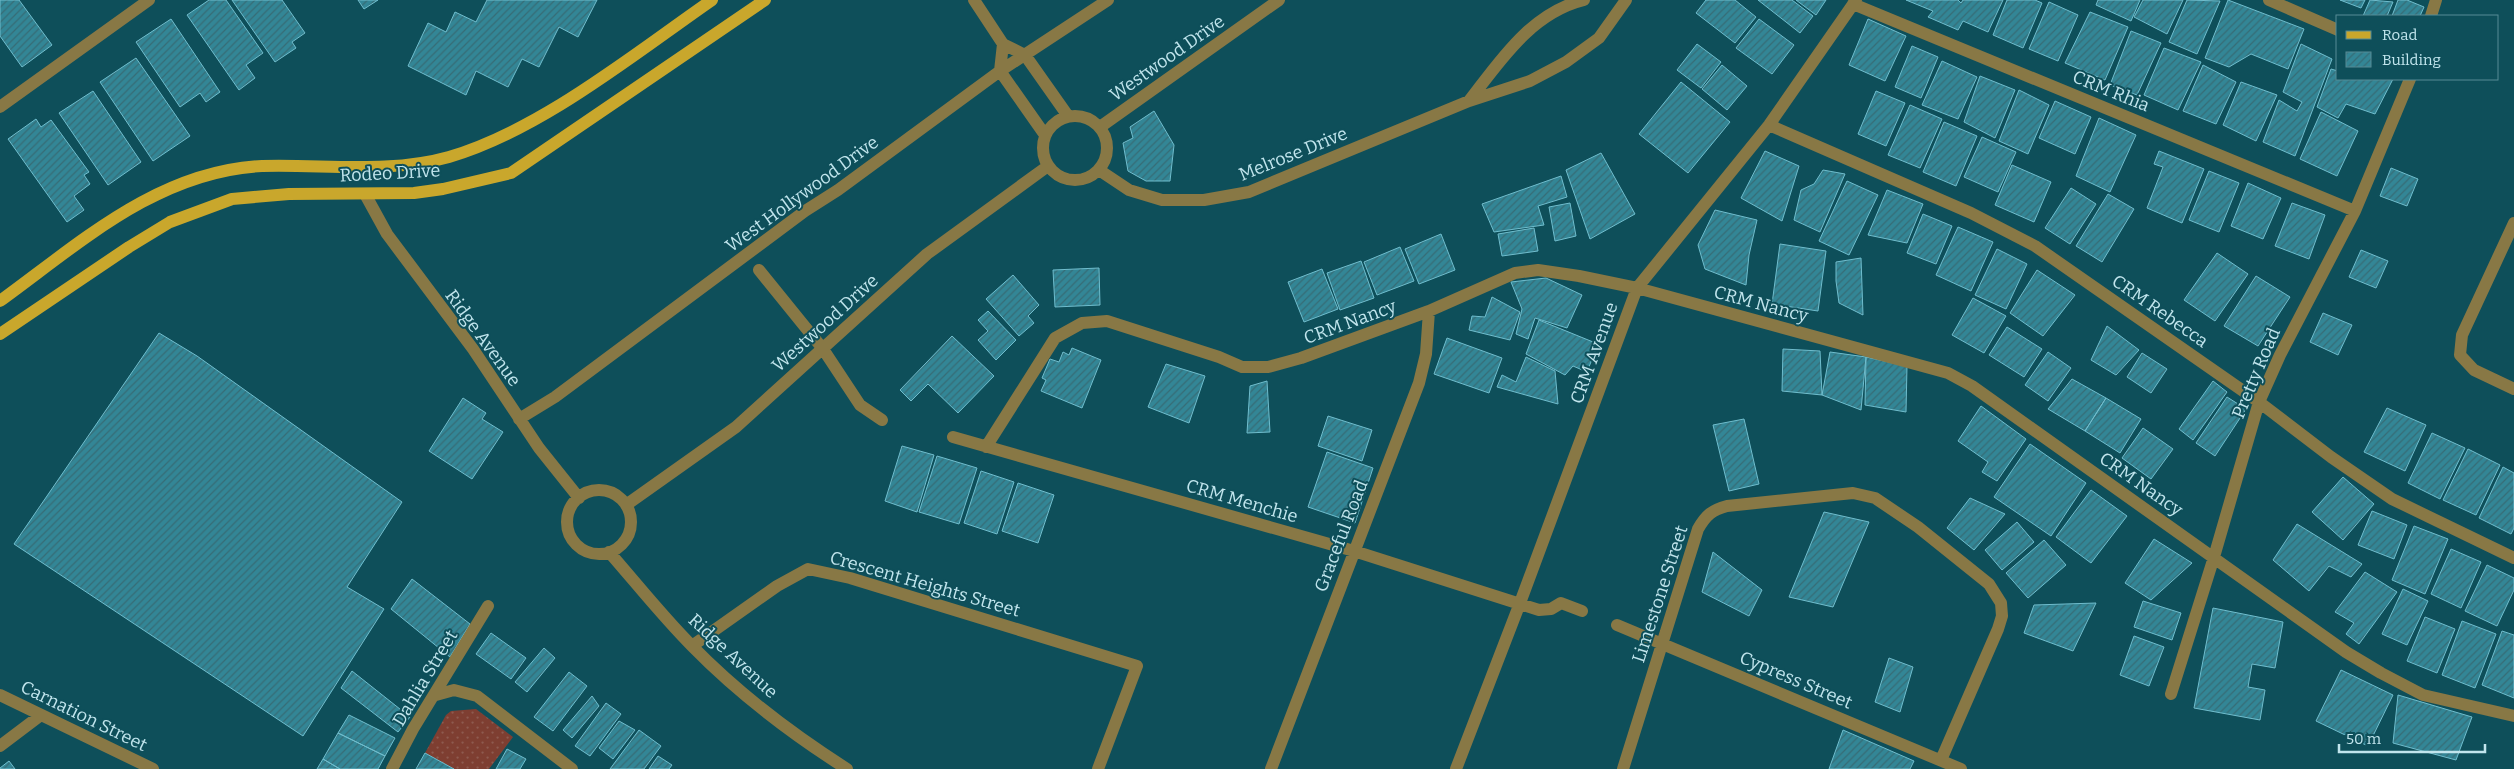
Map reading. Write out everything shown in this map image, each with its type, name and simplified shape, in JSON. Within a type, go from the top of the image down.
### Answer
[{"type":"main road","name":"Rodeo Drive","points":[[0,301],[130,207],[186,181],[261,166],[370,166],[415,162],[447,157],[487,145],[559,106],[712,0]]},
{"type":"main road","name":"Rodeo Drive","points":[[0,334],[129,247],[170,222],[232,199],[289,194],[414,193],[443,189],[511,173],[765,0]]},
{"type":"street","points":[[0,107],[149,0]]},
{"type":"street","points":[[974,0],[1003,44],[1025,55],[1068,116]]},
{"type":"street","name":"West Hollywood Drive","points":[[519,419],[554,397],[805,211],[838,190],[1000,71],[1108,0]]},
{"type":"street","name":"Westwood Drive","points":[[1100,127],[1279,0]]},
{"type":"street","name":"Melrose Drive","points":[[1469,101],[1508,51],[1528,30],[1550,14],[1584,0]]},
{"type":"street","name":"Melrose Drive","points":[[1099,170],[1129,190],[1162,200],[1204,200],[1249,192],[1469,101],[1530,81],[1566,62],[1599,38],[1626,0]]},
{"type":"street","points":[[2269,0],[2336,29]]},
{"type":"street","points":[[2431,15],[2436,0]]},
{"type":"street","name":"CRM Avenue","points":[[1456,769],[1520,604],[1637,288],[1769,125],[1854,2]]},
{"type":"street","name":"CRM Rhia","points":[[1854,2],[2355,211]]},
{"type":"street","points":[[1003,44],[1000,71],[1045,135]]},
{"type":"street","name":"Pretty Road","points":[[2171,694],[2214,557],[2259,402],[2280,355],[2355,211],[2410,80]]},
{"type":"street","points":[[1068,116],[1080,116],[1091,120],[1100,127],[1108,149],[1105,160],[1099,170],[1092,176],[1073,180],[1054,173],[1048,166],[1042,146],[1050,126],[1068,116]]},
{"type":"street","name":"CRM Rebecca","points":[[1769,125],[1971,213],[2035,246],[2259,402],[2392,499],[2514,558]]},
{"type":"street","name":"Westwood Drive","points":[[626,505],[736,428],[927,254],[1048,166]]},
{"type":"street","name":"Ridge Avenue","points":[[364,194],[387,234],[473,349],[519,419],[579,498]]},
{"type":"street","points":[[2514,223],[2462,335],[2460,355],[2474,370],[2514,389]]},
{"type":"street","points":[[759,270],[823,349],[860,405],[882,420]]},
{"type":"street","name":"CRM Nancy","points":[[986,447],[1055,338],[1082,323],[1107,321],[1219,357],[1242,367],[1268,367],[1301,358],[1429,312],[1515,273],[1538,270],[1579,276],[1637,288],[1948,373],[1972,386],[2346,652],[2381,674],[2423,695],[2514,716]]},
{"type":"street","name":"Graceful Road","points":[[1271,769],[1419,383],[1426,354],[1429,312]]},
{"type":"street","name":"CRM Menchie","points":[[953,437],[1354,551],[1545,611],[1561,603],[1582,610]]},
{"type":"street","points":[[604,490],[616,496],[626,505],[631,523],[625,541],[609,552],[590,553],[574,542],[567,524],[572,505],[579,498],[590,492],[604,490]]},
{"type":"street","name":"Limestone Street","points":[[1623,769],[1698,529],[1704,518],[1713,510],[1727,506],[1854,493],[1875,498],[1918,527],[1989,584],[2001,603],[2002,616],[1998,629],[1940,760]]},
{"type":"street","name":"Ridge Avenue","points":[[609,552],[692,646],[752,700],[813,747],[847,769]]},
{"type":"street","name":"Crescent Heights Street","points":[[692,646],[777,586],[808,569],[850,578],[1137,666],[1098,769]]},
{"type":"street","name":"Dahlia Street","points":[[392,769],[413,729],[436,695],[488,606]]},
{"type":"street","name":"Cypress Street","points":[[1617,625],[1961,769]]},
{"type":"street","points":[[436,695],[454,690],[477,696],[572,769]]},
{"type":"street","name":"Carnation Street","points":[[0,695],[153,769]]},
{"type":"street","points":[[0,746],[41,715]]},
{"type":"shaded area","points":[[476,709],[513,737],[489,769],[454,769],[425,753],[446,715],[451,711]]},
{"type":"building","points":[[0,0],[19,0],[52,45],[22,67],[0,36]]},
{"type":"building","points":[[209,0],[226,0],[263,53],[246,65],[255,78],[239,90],[187,15]]},
{"type":"building","points":[[232,0],[282,0],[305,33],[292,42],[296,48],[275,62]]},
{"type":"building","points":[[358,0],[378,0],[364,9]]},
{"type":"building","points":[[487,0],[597,0],[578,37],[559,27],[539,67],[522,59],[508,87],[476,71],[466,95],[408,66],[428,23],[446,32],[455,12],[476,22]]},
{"type":"building","points":[[1706,0],[1735,0],[1756,17],[1735,43],[1696,13]]},
{"type":"building","points":[[1758,0],[1792,0],[1813,16],[1800,33]]},
{"type":"building","points":[[1796,0],[1826,0],[1816,15]]},
{"type":"building","points":[[1906,0],[1958,0],[1961,3],[1963,0],[2003,0],[1988,32],[1963,21],[1958,30],[1928,17],[1933,11]]},
{"type":"building","points":[[2007,0],[2035,0],[2042,3],[2023,48],[1993,35]]},
{"type":"building","points":[[2098,0],[2140,0],[2131,21],[2096,5]]},
{"type":"building","points":[[2143,0],[2183,0],[2167,34],[2134,17]]},
{"type":"building","points":[[2187,0],[2220,1],[2197,54],[2169,42]]},
{"type":"building","points":[[2228,0],[2304,29],[2288,69],[2251,54],[2229,67],[2205,58]]},
{"type":"building","points":[[2340,0],[2365,0],[2361,8]]},
{"type":"building","points":[[2370,0],[2393,2],[2387,15],[2363,15]]},
{"type":"building","points":[[2398,0],[2407,0],[2424,7],[2420,15],[2392,15]]},
{"type":"building","points":[[2049,2],[2078,15],[2058,61],[2029,49]]},
{"type":"building","points":[[2090,12],[2128,27],[2105,80],[2065,63]]},
{"type":"building","points":[[171,19],[220,92],[206,102],[200,93],[180,107],[136,42]]},
{"type":"building","points":[[1759,19],[1794,45],[1772,74],[1736,48]]},
{"type":"building","points":[[1868,19],[1906,36],[1885,81],[1849,65]]},
{"type":"building","points":[[2131,31],[2161,43],[2137,95],[2110,85]]},
{"type":"building","points":[[1697,44],[1721,62],[1701,88],[1677,70]]},
{"type":"building","points":[[2301,44],[2332,59],[2295,156],[2263,142],[2279,100],[2297,111],[2302,102],[2283,92]]},
{"type":"building","points":[[1912,46],[1938,57],[1921,98],[1895,87]]},
{"type":"building","points":[[2164,48],[2201,62],[2178,110],[2144,95]]},
{"type":"building","points":[[136,58],[190,136],[153,161],[100,82]]},
{"type":"building","points":[[1942,61],[1977,77],[1958,119],[1922,105]]},
{"type":"building","points":[[1722,65],[1747,86],[1727,110],[1702,89]]},
{"type":"building","points":[[2203,65],[2236,82],[2216,124],[2183,111]]},
{"type":"building","points":[[2331,69],[2336,70],[2336,80],[2392,80],[2375,114],[2346,104],[2338,118],[2317,107]]},
{"type":"building","points":[[1980,76],[2015,90],[1995,138],[1964,122]]},
{"type":"building","points":[[1681,82],[1730,122],[1688,173],[1639,134]]},
{"type":"building","points":[[2241,82],[2277,95],[2256,141],[2223,125]]},
{"type":"building","points":[[2019,90],[2049,105],[2028,154],[1999,141]]},
{"type":"building","points":[[93,91],[141,162],[108,185],[59,113]]},
{"type":"building","points":[[1876,91],[1905,103],[1886,146],[1858,134]]},
{"type":"building","points":[[2055,101],[2091,117],[2075,154],[2039,138]]},
{"type":"building","points":[[1910,105],[1942,119],[1920,168],[1888,155]]},
{"type":"building","points":[[1154,111],[1174,145],[1170,181],[1146,181],[1128,171],[1123,143],[1133,138],[1130,127]]},
{"type":"building","points":[[2321,112],[2358,131],[2337,176],[2300,159]]},
{"type":"building","points":[[2099,118],[2136,135],[2110,192],[2076,176]]},
{"type":"building","points":[[36,119],[41,127],[51,120],[89,172],[84,175],[90,184],[74,196],[84,210],[67,222],[8,139]]},
{"type":"building","points":[[1944,122],[1977,136],[1956,186],[1923,172]]},
{"type":"building","points":[[1982,137],[2016,152],[1998,192],[1964,177]]},
{"type":"building","points":[[1765,151],[1799,166],[1782,221],[1741,198]]},
{"type":"building","points":[[2159,151],[2204,169],[2182,223],[2147,208],[2163,167],[2154,164]]},
{"type":"building","points":[[1601,153],[1635,214],[1590,239],[1566,170]]},
{"type":"building","points":[[2012,165],[2051,182],[2034,222],[1995,205]]},
{"type":"building","points":[[2391,168],[2418,179],[2407,206],[2380,196]]},
{"type":"building","points":[[1823,170],[1845,174],[1820,232],[1794,220],[1801,190],[1814,184]]},
{"type":"building","points":[[2209,171],[2239,183],[2219,232],[2189,220]]},
{"type":"building","points":[[1561,176],[1567,197],[1538,206],[1544,225],[1494,232],[1482,204]]},
{"type":"building","points":[[1847,181],[1878,195],[1849,255],[1819,241]]},
{"type":"building","points":[[2248,183],[2281,198],[2263,239],[2231,226]]},
{"type":"building","points":[[2071,188],[2096,204],[2070,244],[2045,228]]},
{"type":"building","points":[[1887,190],[1923,204],[1907,243],[1868,235]]},
{"type":"building","points":[[2108,194],[2134,209],[2102,262],[2076,246]]},
{"type":"building","points":[[1570,203],[1576,236],[1555,241],[1549,207]]},
{"type":"building","points":[[2292,203],[2325,215],[2309,259],[2275,246]]},
{"type":"building","points":[[1715,210],[1757,220],[1749,255],[1746,285],[1705,269],[1698,245]]},
{"type":"building","points":[[1923,214],[1952,226],[1936,264],[1907,253]]},
{"type":"building","points":[[1958,227],[1993,242],[1971,291],[1936,275]]},
{"type":"building","points":[[1534,228],[1538,251],[1502,256],[1498,234]]},
{"type":"building","points":[[1441,234],[1455,270],[1419,284],[1405,249]]},
{"type":"building","points":[[1780,244],[1826,251],[1818,311],[1772,304]]},
{"type":"building","points":[[1400,247],[1414,281],[1377,295],[1364,262]]},
{"type":"building","points":[[1997,249],[2027,264],[2006,309],[1975,295]]},
{"type":"building","points":[[2361,250],[2388,261],[2376,288],[2349,277]]},
{"type":"building","points":[[2217,253],[2248,274],[2215,321],[2184,300]]},
{"type":"building","points":[[1861,258],[1863,315],[1839,303],[1836,281],[1836,262]]},
{"type":"building","points":[[1361,261],[1374,298],[1340,310],[1327,273]]},
{"type":"building","points":[[1099,268],[1100,305],[1055,307],[1053,270]]},
{"type":"building","points":[[1322,269],[1338,309],[1304,322],[1288,282]]},
{"type":"building","points":[[2037,270],[2075,295],[2043,336],[2010,313]]},
{"type":"building","points":[[1013,275],[1039,305],[1028,316],[1034,323],[1019,336],[986,299]]},
{"type":"building","points":[[2256,276],[2290,297],[2258,346],[2224,326]]},
{"type":"building","points":[[1546,278],[1582,295],[1567,328],[1535,318],[1528,339],[1516,334],[1522,309],[1511,282]]},
{"type":"building","points":[[1492,297],[1520,312],[1510,340],[1469,330],[1472,316],[1485,317]]},
{"type":"building","points":[[1973,298],[2006,316],[1984,353],[1952,335]]},
{"type":"building","points":[[988,311],[1016,340],[996,360],[978,340],[988,331],[978,320]]},
{"type":"building","points":[[2323,313],[2352,325],[2338,355],[2310,342]]},
{"type":"building","points":[[1539,320],[1598,344],[1587,372],[1573,366],[1565,375],[1526,354]]},
{"type":"building","points":[[2107,326],[2139,350],[2116,375],[2091,360]]},
{"type":"building","points":[[2007,327],[2042,349],[2024,377],[1989,355]]},
{"type":"building","points":[[159,333],[197,356],[402,502],[347,587],[384,609],[303,736],[14,544]]},
{"type":"building","points":[[952,336],[994,376],[958,413],[928,384],[911,401],[900,390]]},
{"type":"building","points":[[1447,338],[1502,358],[1489,393],[1434,374]]},
{"type":"building","points":[[1072,348],[1101,360],[1082,408],[1041,391],[1046,380],[1042,378],[1050,359],[1059,362],[1063,352],[1069,355]]},
{"type":"building","points":[[1783,349],[1820,351],[1822,395],[1782,391]]},
{"type":"building","points":[[1830,352],[1866,357],[1861,410],[1822,395]]},
{"type":"building","points":[[2048,352],[2071,368],[2048,401],[2025,385]]},
{"type":"building","points":[[2142,353],[2167,369],[2151,393],[2127,377]]},
{"type":"building","points":[[1526,357],[1555,371],[1558,404],[1497,387],[1502,375],[1516,382]]},
{"type":"building","points":[[1866,357],[1907,366],[1906,412],[1865,405]]},
{"type":"building","points":[[1166,364],[1205,376],[1189,423],[1148,407]]},
{"type":"building","points":[[2072,379],[2106,398],[2085,431],[2048,409]]},
{"type":"building","points":[[1267,381],[1270,432],[1247,433],[1250,386]]},
{"type":"building","points":[[2213,381],[2227,392],[2193,440],[2179,429]]},
{"type":"building","points":[[2227,397],[2246,409],[2215,456],[2196,443]]},
{"type":"building","points":[[463,398],[486,413],[482,419],[503,432],[472,479],[429,451]]},
{"type":"building","points":[[2106,398],[2141,419],[2120,453],[2085,431]]},
{"type":"building","points":[[1981,406],[2026,439],[1997,481],[1982,472],[1988,462],[1958,441]]},
{"type":"building","points":[[2387,408],[2426,425],[2405,471],[2364,452]]},
{"type":"building","points":[[1328,416],[1372,430],[1362,461],[1318,446]]},
{"type":"building","points":[[1744,419],[1759,484],[1729,491],[1713,425]]},
{"type":"building","points":[[2143,428],[2173,449],[2151,479],[2122,458]]},
{"type":"building","points":[[2432,433],[2465,448],[2440,499],[2408,483]]},
{"type":"building","points":[[2030,444],[2086,483],[2051,536],[1994,497]]},
{"type":"building","points":[[902,446],[934,455],[917,512],[885,501]]},
{"type":"building","points":[[2468,449],[2500,465],[2476,515],[2443,500]]},
{"type":"building","points":[[1327,452],[1373,468],[1355,523],[1308,507]]},
{"type":"building","points":[[937,456],[977,468],[959,524],[919,512]]},
{"type":"building","points":[[2503,467],[2514,473],[2514,528],[2511,534],[2479,518]]},
{"type":"building","points":[[981,471],[1014,482],[997,534],[964,523]]},
{"type":"building","points":[[2343,477],[2374,504],[2343,540],[2312,512]]},
{"type":"building","points":[[1018,483],[1054,495],[1038,543],[1002,531]]},
{"type":"building","points":[[2091,490],[2127,516],[2091,563],[2056,537]]},
{"type":"building","points":[[1970,498],[2005,514],[1974,550],[1947,528]]},
{"type":"building","points":[[2372,511],[2407,525],[2394,559],[2358,545]]},
{"type":"building","points":[[1824,512],[1869,522],[1833,607],[1789,597]]},
{"type":"building","points":[[2017,522],[2034,542],[2002,570],[1985,550]]},
{"type":"building","points":[[2297,524],[2362,564],[2351,577],[2329,566],[2309,591],[2273,560]]},
{"type":"building","points":[[2414,526],[2448,539],[2425,594],[2392,580]]},
{"type":"building","points":[[2154,539],[2192,563],[2151,600],[2125,583]]},
{"type":"building","points":[[2044,540],[2066,565],[2028,598],[2006,573]]},
{"type":"building","points":[[2451,549],[2481,562],[2461,608],[2431,594]]},
{"type":"building","points":[[1713,552],[1762,590],[1749,616],[1702,592]]},
{"type":"building","points":[[2487,565],[2514,578],[2514,590],[2497,626],[2465,611]]},
{"type":"building","points":[[2365,572],[2397,592],[2359,644],[2346,634],[2354,623],[2335,612]]},
{"type":"building","points":[[412,579],[470,624],[450,657],[391,609]]},
{"type":"building","points":[[2403,589],[2428,601],[2407,645],[2382,634]]},
{"type":"building","points":[[2143,601],[2181,613],[2172,640],[2134,627]]},
{"type":"building","points":[[2096,603],[2073,651],[2024,633],[2034,605]]},
{"type":"building","points":[[2213,608],[2283,622],[2275,668],[2252,664],[2248,687],[2265,690],[2260,720],[2194,708]]},
{"type":"building","points":[[2425,617],[2455,629],[2437,673],[2407,661]]},
{"type":"building","points":[[2462,621],[2496,634],[2475,688],[2442,675]]},
{"type":"building","points":[[2502,631],[2514,635],[2514,698],[2482,685]]},
{"type":"building","points":[[491,633],[526,658],[511,679],[476,654]]},
{"type":"building","points":[[2134,636],[2164,647],[2149,686],[2120,675]]},
{"type":"building","points":[[544,648],[555,658],[527,692],[515,682]]},
{"type":"building","points":[[1889,658],[1913,667],[1900,712],[1875,702]]},
{"type":"building","points":[[2341,670],[2393,695],[2368,746],[2316,721]]},
{"type":"building","points":[[352,671],[410,717],[398,732],[341,688]]},
{"type":"building","points":[[569,672],[587,686],[553,731],[534,717]]},
{"type":"building","points":[[2398,695],[2472,717],[2456,760],[2393,743]]},
{"type":"building","points":[[592,696],[599,706],[572,738],[563,730]]},
{"type":"building","points":[[606,703],[621,714],[590,756],[575,746]]},
{"type":"building","points":[[349,715],[395,738],[385,756],[338,733]]},
{"type":"building","points":[[619,721],[635,730],[613,759],[599,748]]},
{"type":"building","points":[[639,730],[661,746],[644,769],[610,769]]},
{"type":"building","points":[[1843,730],[1914,761],[1910,769],[1829,769]]},
{"type":"building","points":[[338,733],[385,756],[378,769],[340,769],[323,759]]},
{"type":"building","points":[[507,749],[526,759],[520,769],[496,769]]},
{"type":"building","points":[[425,753],[454,769],[416,769]]},
{"type":"building","points":[[658,756],[672,765],[669,769],[649,769]]},
{"type":"building","points":[[323,759],[340,769],[317,769]]},
{"type":"building","points":[[9,761],[15,769],[0,769],[0,768]]}]
